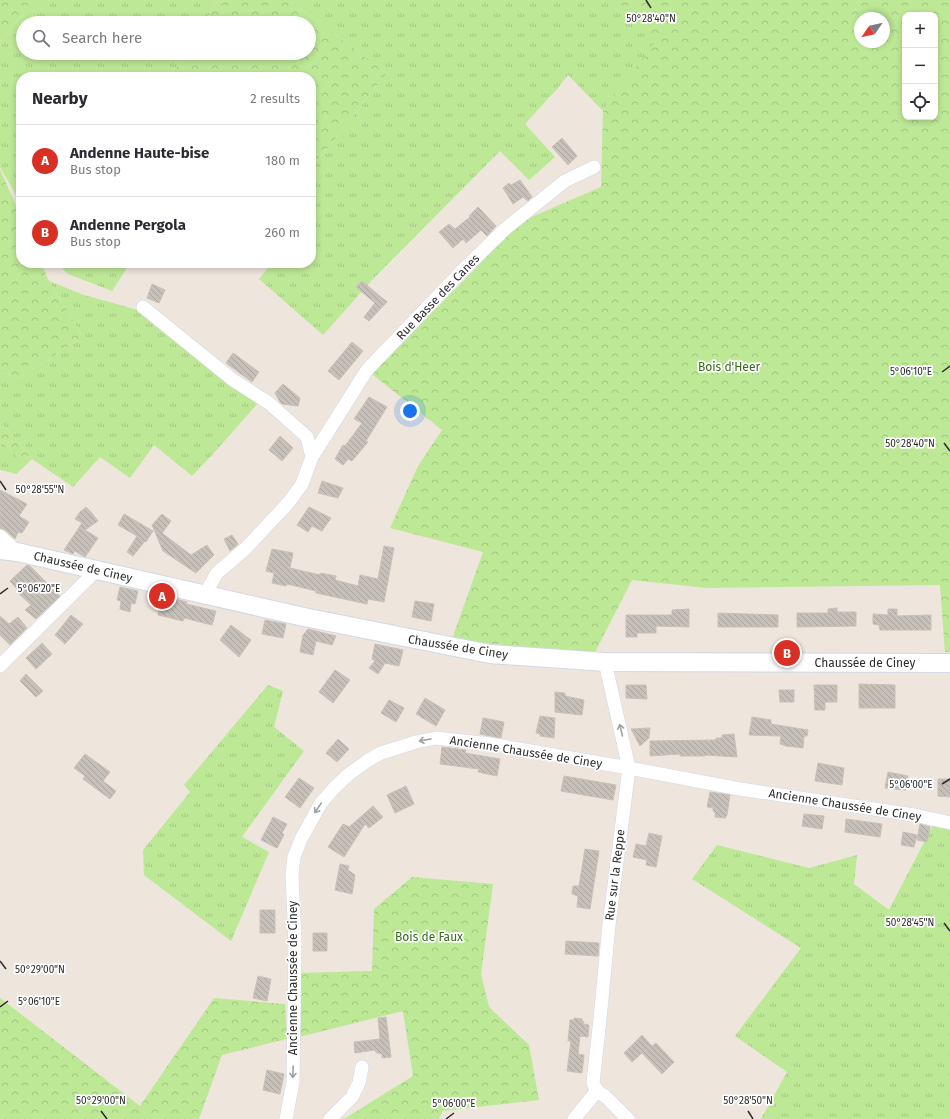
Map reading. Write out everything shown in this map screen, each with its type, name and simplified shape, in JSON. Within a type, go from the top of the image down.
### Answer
[{"type":"main road","name":"Chaussée de Ciney","points":[[8,551],[205,594],[304,618],[490,654],[605,662],[950,663]]},
{"type":"street","name":"Rue Basse des Canes","points":[[205,594],[217,574],[245,549],[289,502],[302,484],[312,457],[367,370],[461,272],[505,229],[565,181],[594,167]]},
{"type":"street","points":[[143,307],[233,380],[269,403],[307,437],[312,457]]},
{"type":"street","points":[[0,536],[8,551]]},
{"type":"street","points":[[0,666],[96,570]]},
{"type":"street","name":"Rue sur la Reppe","points":[[597,1091],[593,1083],[609,925],[630,768],[605,662]]},
{"type":"street","name":"Ancienne Chaussée de Ciney","points":[[286,1119],[293,1082],[295,942],[292,875],[294,857],[301,838],[321,803],[349,774],[381,753],[416,742],[436,738],[490,744],[740,789],[914,815],[950,823]]},
{"type":"street","points":[[330,1119],[352,1097],[359,1083],[362,1067]]},
{"type":"street","points":[[574,1119],[597,1091],[606,1097],[628,1119]]},
{"type":"green space","points":[[0,0],[38,0],[22,16],[16,16],[16,23],[0,39]]},
{"type":"green space","points":[[38,0],[218,0],[208,16],[22,16]]},
{"type":"green space","points":[[218,0],[289,0],[310,16],[208,16]]},
{"type":"green space","points":[[289,0],[602,0],[658,39],[603,111],[568,75],[525,124],[555,157],[529,180],[500,151],[373,279],[323,335],[259,279],[268,268],[316,268],[316,163],[387,73],[316,20],[316,16],[310,16]]},
{"type":"green space","name":"Bois d'Heer","points":[[602,0],[950,0],[950,652],[945,652],[940,585],[707,588],[632,580],[593,656],[452,639],[483,552],[390,528],[418,466],[442,430],[372,374],[522,221],[601,187],[603,111],[657,39]]},
{"type":"green space","points":[[316,20],[387,73],[316,163],[316,72],[173,72],[181,60],[316,60]]},
{"type":"green space","points":[[16,23],[16,60],[181,60],[173,72],[16,72],[16,195],[0,167],[0,39]]},
{"type":"green space","points":[[0,169],[16,206],[16,268],[43,268],[49,281],[83,337],[19,378],[0,372]]},
{"type":"green space","points":[[62,268],[127,268],[112,291],[68,274]]},
{"type":"green space","points":[[49,281],[84,295],[145,312],[257,404],[192,476],[154,445],[130,478],[100,457],[73,487],[32,459],[7,429],[0,423],[0,372],[19,378],[83,337]]},
{"type":"green space","points":[[0,423],[7,429],[32,459],[26,465],[0,440]]},
{"type":"green space","points":[[0,440],[26,465],[16,474],[0,470]]},
{"type":"green space","points":[[268,685],[283,691],[274,727],[304,751],[242,837],[269,852],[231,941],[144,875],[143,850],[190,792],[184,785]]},
{"type":"green space","points":[[933,825],[950,827],[950,1119],[761,1119],[787,1072],[735,1036],[801,948],[692,879],[717,845],[809,868],[857,855],[854,884],[889,910]]},
{"type":"green space","name":"Bois de Faux","points":[[412,877],[493,884],[481,974],[489,1007],[529,1045],[539,1100],[443,1111],[439,1119],[344,1119],[413,1076],[403,1011],[299,1037],[298,973],[372,971],[374,909]]},
{"type":"green space","points":[[0,998],[140,1106],[214,998],[285,1004],[287,1039],[222,1055],[199,1119],[0,1119]]},
{"type":"building","points":[[562,138],[577,156],[568,165],[552,147]]},
{"type":"building","points":[[520,180],[532,197],[528,201],[523,197],[513,204],[503,188],[509,183],[511,185]]},
{"type":"building","points":[[478,207],[496,226],[487,236],[481,230],[466,243],[463,239],[453,248],[439,232],[449,224],[455,229],[470,217],[469,216]]},
{"type":"building","points":[[362,281],[387,302],[369,321],[364,317],[375,303],[356,287]]},
{"type":"building","points":[[152,284],[165,290],[159,303],[147,298]]},
{"type":"building","points":[[352,342],[363,351],[339,380],[328,371]]},
{"type":"building","points":[[233,353],[259,372],[252,382],[226,363]]},
{"type":"building","points":[[283,384],[300,398],[298,406],[282,404],[280,402],[275,393]]},
{"type":"building","points":[[369,397],[387,407],[366,441],[368,442],[352,461],[348,459],[343,465],[335,459],[343,445],[345,446],[362,423],[354,419]]},
{"type":"building","points":[[280,436],[293,448],[282,461],[269,450]]},
{"type":"building","points":[[322,481],[343,488],[338,498],[318,493]]},
{"type":"building","points":[[0,490],[27,504],[19,516],[29,522],[22,533],[18,532],[15,539],[5,530],[0,528]]},
{"type":"building","points":[[86,507],[98,521],[85,530],[98,538],[85,557],[75,551],[73,554],[64,550],[82,523],[75,519]]},
{"type":"building","points":[[309,507],[331,518],[322,531],[312,526],[308,532],[297,525]]},
{"type":"building","points":[[124,514],[153,531],[146,542],[145,541],[133,556],[127,552],[137,536],[118,525]]},
{"type":"building","points":[[162,514],[171,521],[162,533],[191,555],[207,545],[214,555],[196,573],[163,551],[152,525]]},
{"type":"building","points":[[232,535],[238,544],[230,551],[224,539]]},
{"type":"building","points":[[384,546],[394,548],[384,602],[368,599],[367,604],[316,593],[316,591],[287,584],[286,586],[272,583],[274,573],[266,571],[272,549],[293,553],[290,568],[320,575],[320,573],[336,576],[335,580],[358,586],[360,575],[378,579]]},
{"type":"building","points":[[27,565],[30,566],[60,596],[36,619],[25,610],[31,605],[16,591],[17,589],[10,581]]},
{"type":"building","points":[[120,587],[138,591],[135,604],[131,603],[130,612],[120,609],[121,601],[117,600]]},
{"type":"building","points":[[162,596],[187,602],[186,604],[216,611],[212,625],[184,618],[183,621],[158,615]]},
{"type":"building","points":[[415,601],[434,604],[431,621],[412,617]]},
{"type":"building","points":[[837,608],[837,612],[856,612],[856,626],[797,627],[797,613],[828,613],[828,609]]},
{"type":"building","points":[[689,609],[689,627],[656,626],[656,633],[637,633],[637,637],[626,637],[626,615],[672,615],[672,610]]},
{"type":"building","points":[[888,609],[897,609],[897,616],[931,615],[931,630],[880,630],[879,625],[873,624],[873,614],[888,615]]},
{"type":"building","points":[[718,613],[778,615],[778,627],[718,627]]},
{"type":"building","points":[[71,615],[83,624],[65,644],[55,635]]},
{"type":"building","points":[[0,616],[9,624],[18,617],[27,628],[10,645],[0,635]]},
{"type":"building","points":[[265,620],[286,624],[283,638],[262,634]]},
{"type":"building","points":[[231,625],[251,640],[239,657],[220,640]]},
{"type":"building","points":[[308,629],[336,636],[332,645],[316,641],[313,655],[300,652],[303,635]]},
{"type":"building","points":[[42,643],[52,654],[36,669],[26,658]]},
{"type":"building","points":[[375,644],[403,650],[399,666],[385,663],[378,674],[369,668],[375,661],[372,659]]},
{"type":"building","points":[[335,670],[350,680],[333,703],[319,692]]},
{"type":"building","points":[[26,674],[43,691],[36,697],[20,681]]},
{"type":"building","points":[[859,684],[895,685],[895,708],[859,708]]},
{"type":"building","points":[[626,685],[646,685],[647,699],[626,698]]},
{"type":"building","points":[[814,685],[837,685],[837,702],[825,702],[825,710],[815,710]]},
{"type":"building","points":[[779,690],[794,690],[794,702],[780,702]]},
{"type":"building","points":[[555,692],[565,693],[565,696],[584,700],[582,715],[555,712]]},
{"type":"building","points":[[425,698],[445,710],[436,726],[416,714]]},
{"type":"building","points":[[389,700],[404,708],[396,722],[381,713]]},
{"type":"building","points":[[540,716],[555,718],[554,738],[540,736],[540,734],[536,733]]},
{"type":"building","points":[[752,717],[771,720],[771,724],[808,730],[807,736],[804,736],[803,748],[780,744],[781,736],[749,735]]},
{"type":"building","points":[[483,718],[504,722],[501,738],[480,734]]},
{"type":"building","points":[[650,728],[649,738],[640,746],[631,729]]},
{"type":"building","points":[[734,734],[737,757],[705,755],[680,756],[680,754],[650,756],[650,741],[716,740],[716,738],[722,738],[722,735]]},
{"type":"building","points":[[338,739],[349,749],[337,762],[326,753]]},
{"type":"building","points":[[442,747],[466,750],[465,753],[500,759],[497,776],[478,772],[479,769],[440,764]]},
{"type":"building","points":[[85,754],[110,772],[103,781],[116,791],[110,799],[83,779],[85,776],[74,768]]},
{"type":"building","points":[[818,763],[844,768],[842,785],[815,781]]},
{"type":"building","points":[[888,772],[908,776],[906,790],[885,788]]},
{"type":"building","points":[[564,776],[616,785],[613,800],[561,791]]},
{"type":"building","points":[[299,778],[314,788],[300,808],[285,797]]},
{"type":"building","points":[[938,779],[950,779],[950,797],[938,796]]},
{"type":"building","points":[[406,786],[414,804],[395,813],[387,795]]},
{"type":"building","points":[[710,792],[730,795],[727,815],[725,818],[715,817],[713,808],[707,807]]},
{"type":"building","points":[[373,806],[383,817],[369,828],[365,824],[344,857],[328,847],[343,824],[349,827]]},
{"type":"building","points":[[804,814],[824,816],[822,829],[802,826]]},
{"type":"building","points":[[273,817],[287,824],[282,833],[284,835],[277,848],[261,840]]},
{"type":"building","points":[[846,819],[882,824],[880,837],[845,832]]},
{"type":"building","points":[[920,824],[930,827],[927,842],[917,840]]},
{"type":"building","points":[[903,832],[917,835],[914,847],[901,845]]},
{"type":"building","points":[[649,833],[662,836],[656,867],[646,865],[647,860],[633,857],[636,844],[646,846]]},
{"type":"building","points":[[585,849],[599,851],[590,909],[577,907],[578,896],[572,894],[573,886],[579,886]]},
{"type":"building","points":[[340,864],[349,866],[348,870],[355,875],[352,894],[335,890]]},
{"type":"building","points":[[260,910],[275,910],[275,933],[260,933]]},
{"type":"building","points":[[313,933],[327,933],[327,951],[313,951]]},
{"type":"building","points":[[566,941],[599,943],[598,956],[565,954]]},
{"type":"building","points":[[258,976],[271,979],[267,1001],[253,998]]},
{"type":"building","points":[[386,1017],[391,1057],[382,1058],[382,1054],[377,1053],[374,1050],[355,1053],[354,1042],[380,1039],[378,1018]]},
{"type":"building","points":[[574,1018],[582,1019],[584,1022],[583,1024],[589,1025],[588,1037],[580,1036],[578,1054],[584,1055],[582,1073],[567,1071],[571,1041],[568,1041],[570,1020],[574,1020]]},
{"type":"building","points":[[642,1035],[652,1046],[656,1043],[674,1062],[662,1074],[642,1053],[632,1062],[624,1053]]},
{"type":"building","points":[[267,1070],[284,1074],[280,1094],[263,1090]]},
{"type":"place","name":"Andenne Haute-bise","points":[[162,596]]},
{"type":"place","name":"Andenne Pergola","points":[[787,653]]}]
